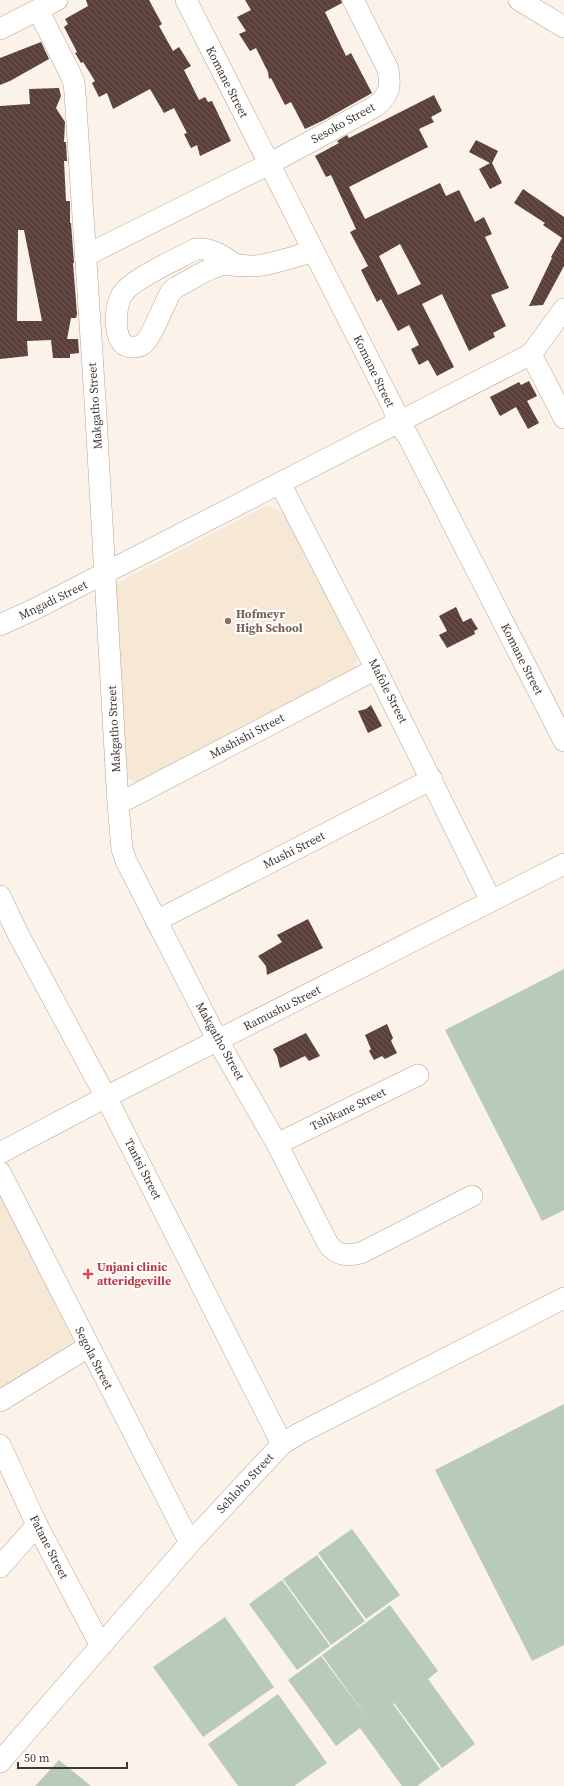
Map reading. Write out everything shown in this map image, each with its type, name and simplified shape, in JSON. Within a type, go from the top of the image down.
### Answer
[{"type":"street","points":[[0,29],[57,0]]},
{"type":"street","name":"Komane Street","points":[[186,0],[393,407],[398,423],[408,436],[564,740]]},
{"type":"street","name":"Sesoko Street","points":[[85,256],[269,164],[376,106],[385,98],[389,89],[390,80],[388,69],[353,0]]},
{"type":"street","points":[[519,0],[564,27]]},
{"type":"street","name":"Makgatho Street","points":[[38,10],[74,83],[122,849],[156,921],[218,1041],[277,1144],[333,1251],[339,1255],[361,1253],[472,1196]]},
{"type":"street","points":[[237,266],[223,256],[203,248],[196,249],[146,276],[129,287],[121,296],[117,312],[119,340],[125,346],[133,347],[142,345],[148,338],[166,300],[175,288],[218,267],[232,264],[237,266],[258,266],[314,251]]},
{"type":"street","points":[[564,309],[547,335],[531,354],[564,418]]},
{"type":"street","name":"Mngadi Street","points":[[0,624],[34,610],[105,574],[531,354]]},
{"type":"street","name":"Mafole Street","points":[[280,484],[432,779],[491,901]]},
{"type":"street","name":"Mashishi Street","points":[[118,804],[376,669]]},
{"type":"street","name":"Mushi Street","points":[[156,921],[432,779]]},
{"type":"street","name":"Ramushu Street","points":[[0,1153],[106,1097],[564,864]]},
{"type":"street","name":"Tantsi Street","points":[[0,896],[18,934],[106,1097],[282,1444]]},
{"type":"street","name":"Tshikane Street","points":[[277,1144],[418,1075]]},
{"type":"street","name":"Segola Street","points":[[0,1172],[88,1347],[190,1543]]},
{"type":"street","name":"Sehloho Street","points":[[0,1762],[190,1543],[282,1444],[300,1433],[564,1298]]},
{"type":"street","points":[[0,1402],[88,1347]]},
{"type":"street","name":"Fatane Street","points":[[0,1445],[37,1525],[101,1646]]},
{"type":"street","points":[[0,1567],[37,1525]]},
{"type":"shaded area","name":"Hofmeyr High School","points":[[266,506],[286,512],[357,658],[354,674],[136,783],[126,777],[115,584]]},
{"type":"shaded area","points":[[0,1193],[76,1333],[69,1351],[0,1390]]},
{"type":"green space","points":[[564,969],[564,1210],[542,1221],[445,1030]]},
{"type":"green space","points":[[564,1404],[564,1645],[532,1661],[435,1470]]},
{"type":"green space","points":[[352,1529],[400,1595],[366,1619],[318,1553]]},
{"type":"green space","points":[[317,1555],[365,1621],[331,1645],[283,1579]]},
{"type":"green space","points":[[282,1580],[330,1646],[297,1670],[249,1604]]},
{"type":"green space","points":[[390,1605],[438,1671],[428,1679],[475,1744],[442,1768],[394,1703],[393,1704],[440,1769],[417,1786],[402,1786],[360,1728],[336,1746],[288,1680],[321,1656],[369,1720],[322,1655]]},
{"type":"green space","points":[[225,1617],[274,1687],[203,1737],[153,1667]]},
{"type":"green space","points":[[278,1694],[327,1763],[294,1786],[238,1786],[208,1744]]},
{"type":"green space","points":[[59,1760],[91,1786],[35,1786]]},
{"type":"building","points":[[86,0],[149,0],[162,24],[159,26],[173,51],[179,47],[191,66],[184,70],[199,100],[205,97],[208,102],[212,101],[231,141],[200,156],[197,145],[191,148],[184,134],[187,133],[174,108],[164,113],[150,89],[113,109],[107,93],[99,97],[92,83],[95,81],[83,62],[81,63],[75,53],[77,52],[64,27],[68,24],[65,19],[88,6]]},
{"type":"building","points":[[245,0],[341,0],[342,3],[325,12],[346,56],[351,53],[372,93],[305,129],[291,102],[285,105],[271,78],[269,79],[268,72],[256,48],[250,51],[239,34],[246,31],[237,17],[251,10]]},
{"type":"building","points":[[41,42],[49,59],[0,85],[0,58]]},
{"type":"building","points":[[59,88],[61,96],[56,108],[65,122],[64,142],[66,142],[67,161],[64,161],[66,201],[70,201],[70,223],[77,314],[76,318],[71,318],[67,339],[78,339],[79,353],[70,354],[70,358],[53,358],[51,340],[27,341],[28,356],[0,359],[0,106],[30,104],[29,89]],"holes":[[[18,230],[24,230],[42,321],[17,321]]]},
{"type":"building","points":[[434,95],[442,111],[431,117],[434,122],[419,129],[428,147],[349,187],[365,219],[440,183],[446,196],[459,190],[475,222],[484,217],[492,234],[485,237],[509,288],[491,295],[506,326],[493,333],[495,337],[469,351],[442,294],[422,304],[454,367],[437,376],[428,360],[419,365],[411,349],[419,345],[409,325],[398,331],[381,299],[377,302],[361,270],[368,266],[350,232],[356,229],[331,175],[326,177],[315,156],[339,143],[337,141],[347,135],[349,138]],"holes":[[[400,244],[421,284],[398,295],[379,256]]]},
{"type":"building","points":[[476,140],[498,151],[492,163],[502,183],[490,189],[479,169],[490,163],[469,152]]},
{"type":"building","points":[[523,189],[564,217],[564,266],[543,305],[529,306],[552,258],[551,257],[562,238],[543,225],[545,223],[514,203]]},
{"type":"building","points":[[529,381],[537,396],[527,401],[539,423],[528,429],[516,407],[500,416],[490,397],[519,382],[521,385]]},
{"type":"building","points":[[456,607],[463,622],[471,618],[478,629],[474,631],[475,634],[447,648],[439,635],[447,631],[439,616]]},
{"type":"building","points":[[371,705],[382,726],[368,733],[358,711],[366,709]]},
{"type":"building","points":[[308,919],[323,948],[267,975],[266,966],[258,956],[282,942],[277,935]]},
{"type":"building","points":[[387,1024],[393,1038],[391,1041],[397,1053],[385,1059],[382,1056],[374,1060],[369,1051],[371,1049],[365,1035]]},
{"type":"building","points":[[306,1033],[320,1056],[309,1061],[305,1056],[280,1068],[277,1056],[273,1049]]},
{"type":"place","name":"Hofmeyr High School","points":[[228,621]]},
{"type":"place","name":"Unjani clinic atteridgeville","points":[[88,1274]]}]
